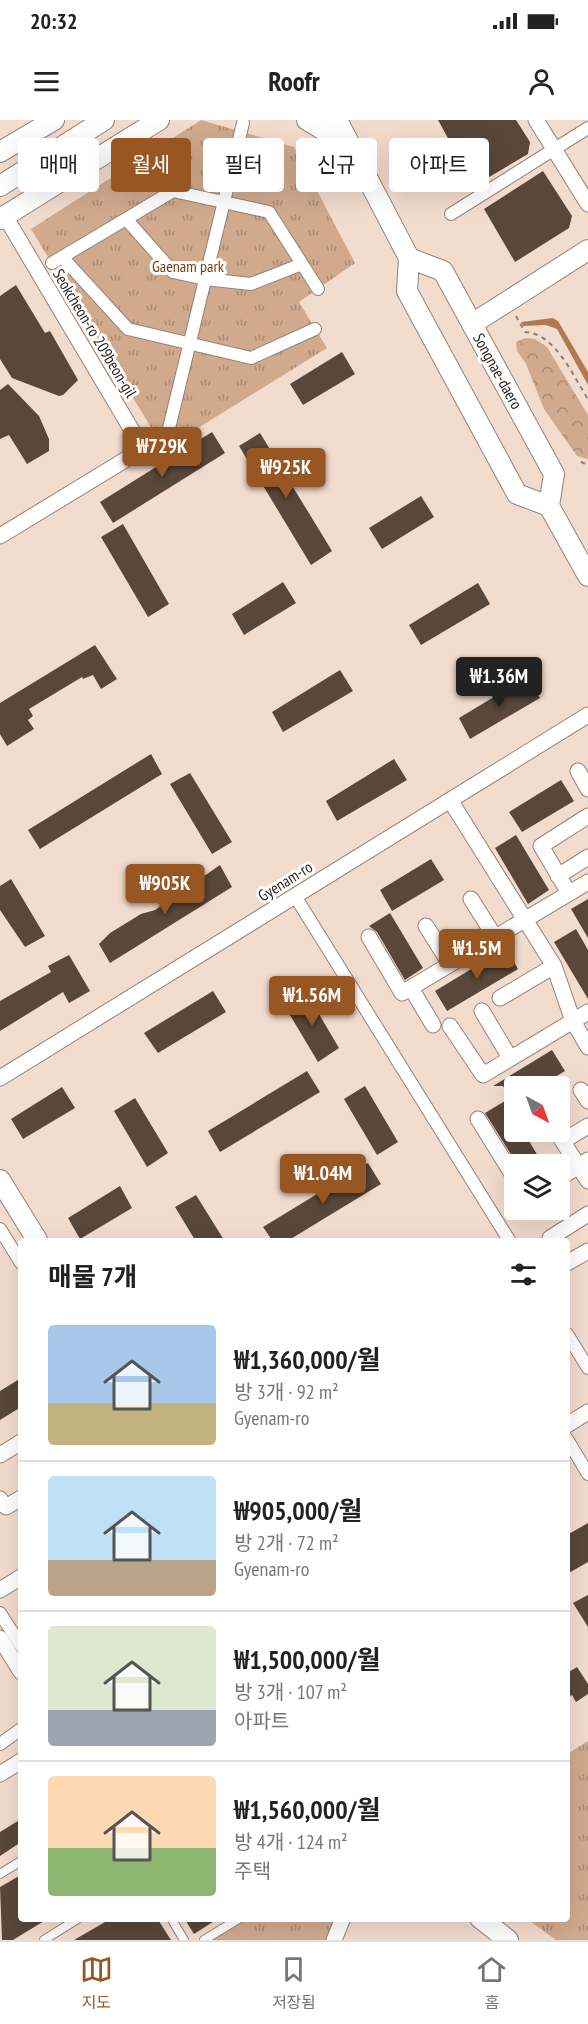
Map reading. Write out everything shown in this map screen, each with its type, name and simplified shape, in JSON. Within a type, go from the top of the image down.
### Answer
[{"type":"street","points":[[0,152],[54,120]]},
{"type":"street","points":[[0,186],[104,120]]},
{"type":"street","points":[[2,217],[159,120]]},
{"type":"street","points":[[307,120],[337,138]]},
{"type":"street","points":[[337,120],[347,138]]},
{"type":"street","points":[[353,138],[355,120]]},
{"type":"street","points":[[536,120],[588,204]]},
{"type":"street","points":[[164,448],[243,123]]},
{"type":"street","points":[[451,214],[588,128]]},
{"type":"street","points":[[315,329],[251,358],[128,329],[57,260],[173,191],[269,212],[318,289]]},
{"type":"street","points":[[375,192],[409,258],[407,291],[517,494],[549,506],[586,570]]},
{"type":"street","name":"Seokcheon-ro 209beon-gil","points":[[0,536],[143,449],[2,217]]},
{"type":"street","points":[[126,219],[173,272],[205,279],[251,284],[302,264]]},
{"type":"street","points":[[472,324],[588,250]]},
{"type":"street","name":"Songnae-daero","points":[[409,258],[444,271],[554,474],[549,506]]},
{"type":"street","name":"Gyenam-ro","points":[[0,1078],[588,715]]},
{"type":"street","points":[[578,771],[588,789]]},
{"type":"street","points":[[450,801],[554,966],[573,1021],[588,1047]]},
{"type":"street","points":[[568,893],[541,846],[588,816]]},
{"type":"street","points":[[558,876],[588,857]]},
{"type":"street","points":[[369,937],[402,993],[588,882]]},
{"type":"street","points":[[295,896],[508,1238]]},
{"type":"street","points":[[471,899],[495,937]]},
{"type":"street","points":[[426,926],[450,964]]},
{"type":"street","points":[[500,998],[554,966]]},
{"type":"street","points":[[411,988],[434,1025]]},
{"type":"street","points":[[482,1011],[510,1059]]},
{"type":"street","points":[[450,1026],[483,1075],[588,1012]]},
{"type":"street","points":[[478,1119],[504,1161]]},
{"type":"street","points":[[570,1132],[588,1126]]},
{"type":"street","points":[[564,1142],[583,1163],[588,1181]]},
{"type":"street","points":[[570,1171],[583,1163]]},
{"type":"street","points":[[0,1180],[36,1238]]},
{"type":"street","points":[[550,1238],[588,1214]]},
{"type":"street","points":[[0,1229],[18,1258]]},
{"type":"street","points":[[570,1261],[588,1251]]},
{"type":"street","points":[[570,1339],[588,1368]]},
{"type":"street","points":[[570,1423],[588,1412]]},
{"type":"street","points":[[0,1455],[18,1444]]},
{"type":"street","points":[[570,1444],[588,1474]]},
{"type":"street","points":[[0,1499],[6,1507],[18,1500]]},
{"type":"street","points":[[0,1590],[18,1579]]},
{"type":"street","points":[[0,1613],[18,1641]]},
{"type":"street","points":[[0,1638],[18,1667]]},
{"type":"street","points":[[0,1744],[18,1731]]},
{"type":"street","points":[[0,1774],[18,1763]]},
{"type":"street","points":[[334,1940],[341,1922]]},
{"type":"street","points":[[485,1922],[508,1940]]},
{"type":"lane","points":[[0,1874],[18,1863]]},
{"type":"lane","points":[[44,1940],[73,1922]]},
{"type":"lane","points":[[173,1922],[184,1940]]},
{"type":"lane","points":[[204,1940],[233,1922]]},
{"type":"path","points":[[515,314],[525,332],[542,335],[550,342],[588,399]]},
{"type":"path","points":[[581,462],[588,465]]},
{"type":"green space","name":"Gaenam park","points":[[201,120],[263,138],[203,138],[203,192],[284,192],[284,144],[294,147],[296,151],[296,192],[318,192],[355,263],[299,302],[327,348],[164,449],[31,229],[89,192],[99,192],[99,185],[111,178],[111,192],[191,192],[191,138],[173,138]]},
{"type":"green space","points":[[525,338],[535,339],[547,347],[588,415],[588,459],[577,456],[544,409],[526,364],[517,351],[516,342]]},
{"type":"green space","points":[[588,1741],[588,1940],[556,1940],[531,1922],[570,1922],[570,1752]]},
{"type":"green space","points":[[235,1922],[342,1922],[334,1940],[205,1940]]},
{"type":"shaded area","points":[[553,318],[558,321],[588,372],[588,385],[557,329],[546,325],[523,326],[521,322]]},
{"type":"building","points":[[438,120],[516,120],[530,142],[528,154],[489,177],[489,138],[448,138]]},
{"type":"building","points":[[543,171],[572,216],[569,228],[515,262],[484,209]]},
{"type":"building","points":[[16,285],[45,333],[50,331],[78,380],[63,395],[59,396],[12,378],[0,359],[0,296]]},
{"type":"building","points":[[342,352],[355,374],[303,405],[290,384]]},
{"type":"building","points":[[8,384],[39,416],[49,439],[49,451],[27,464],[9,435],[0,439],[0,390]]},
{"type":"building","points":[[212,432],[225,453],[113,523],[100,502]]},
{"type":"building","points":[[260,433],[332,551],[311,565],[239,446]]},
{"type":"building","points":[[421,496],[434,517],[382,549],[369,528]]},
{"type":"building","points":[[123,524],[169,604],[148,617],[101,537]]},
{"type":"building","points":[[283,582],[296,603],[244,635],[232,614]]},
{"type":"building","points":[[478,583],[490,604],[421,645],[409,625]]},
{"type":"building","points":[[95,645],[117,679],[101,689],[93,675],[83,679],[82,677],[29,709],[33,716],[28,720],[34,729],[7,746],[0,734],[0,703]]},
{"type":"building","points":[[340,670],[353,691],[283,732],[272,712]]},
{"type":"building","points":[[527,677],[540,698],[470,739],[459,718]]},
{"type":"building","points":[[151,754],[162,774],[40,849],[28,830]]},
{"type":"building","points":[[394,759],[407,780],[337,821],[326,801]]},
{"type":"building","points":[[190,773],[232,842],[212,854],[170,784]]},
{"type":"building","points":[[561,780],[574,801],[522,832],[509,812]]},
{"type":"building","points":[[516,835],[549,890],[528,904],[495,848]]},
{"type":"building","points":[[431,859],[444,880],[392,911],[380,890]]},
{"type":"building","points":[[220,865],[232,887],[110,963],[99,944],[110,933],[141,914],[155,910]]},
{"type":"building","points":[[11,879],[45,936],[25,947],[0,910],[0,886]]},
{"type":"building","points":[[588,899],[588,938],[571,909]]},
{"type":"building","points":[[390,913],[423,968],[405,980],[377,932],[369,926]]},
{"type":"building","points":[[576,929],[588,950],[588,999],[554,942]]},
{"type":"building","points":[[506,948],[518,969],[447,1011],[435,991]]},
{"type":"building","points":[[69,955],[90,991],[69,1003],[63,992],[0,1031],[0,1001],[51,972],[48,966]]},
{"type":"building","points":[[213,991],[226,1012],[158,1053],[144,1033]]},
{"type":"building","points":[[306,992],[339,1048],[318,1062],[284,1005]]},
{"type":"building","points":[[552,1050],[565,1071],[557,1076],[509,1076]]},
{"type":"building","points":[[307,1071],[320,1092],[220,1152],[208,1131]]},
{"type":"building","points":[[504,1079],[504,1088],[493,1086]]},
{"type":"building","points":[[365,1086],[398,1142],[377,1155],[344,1099]]},
{"type":"building","points":[[62,1087],[75,1108],[23,1139],[11,1119]]},
{"type":"building","points":[[135,1098],[168,1153],[147,1167],[114,1111]]},
{"type":"building","points":[[504,1102],[504,1142],[530,1142],[537,1154],[511,1154],[485,1113]]},
{"type":"building","points":[[368,1163],[381,1184],[292,1238],[271,1238],[263,1227]]},
{"type":"building","points":[[120,1186],[132,1208],[82,1238],[79,1238],[68,1218]]},
{"type":"building","points":[[196,1195],[223,1238],[194,1238],[175,1207]]},
{"type":"building","points":[[18,1380],[18,1409],[0,1420],[0,1391]]},
{"type":"building","points":[[588,1523],[588,1562],[570,1572],[570,1533]]},
{"type":"building","points":[[588,1595],[588,1627],[573,1603]]},
{"type":"building","points":[[577,1667],[588,1684],[588,1694],[576,1702],[572,1695],[570,1696],[570,1671]]},
{"type":"building","points":[[18,1821],[18,1844],[0,1856],[0,1832]]},
{"type":"building","points":[[18,1877],[18,1922],[42,1922],[13,1940],[2,1940],[0,1887]]},
{"type":"building","points":[[105,1922],[160,1922],[171,1940],[74,1940]]},
{"type":"building","points":[[186,1922],[213,1922],[194,1934]]}]
